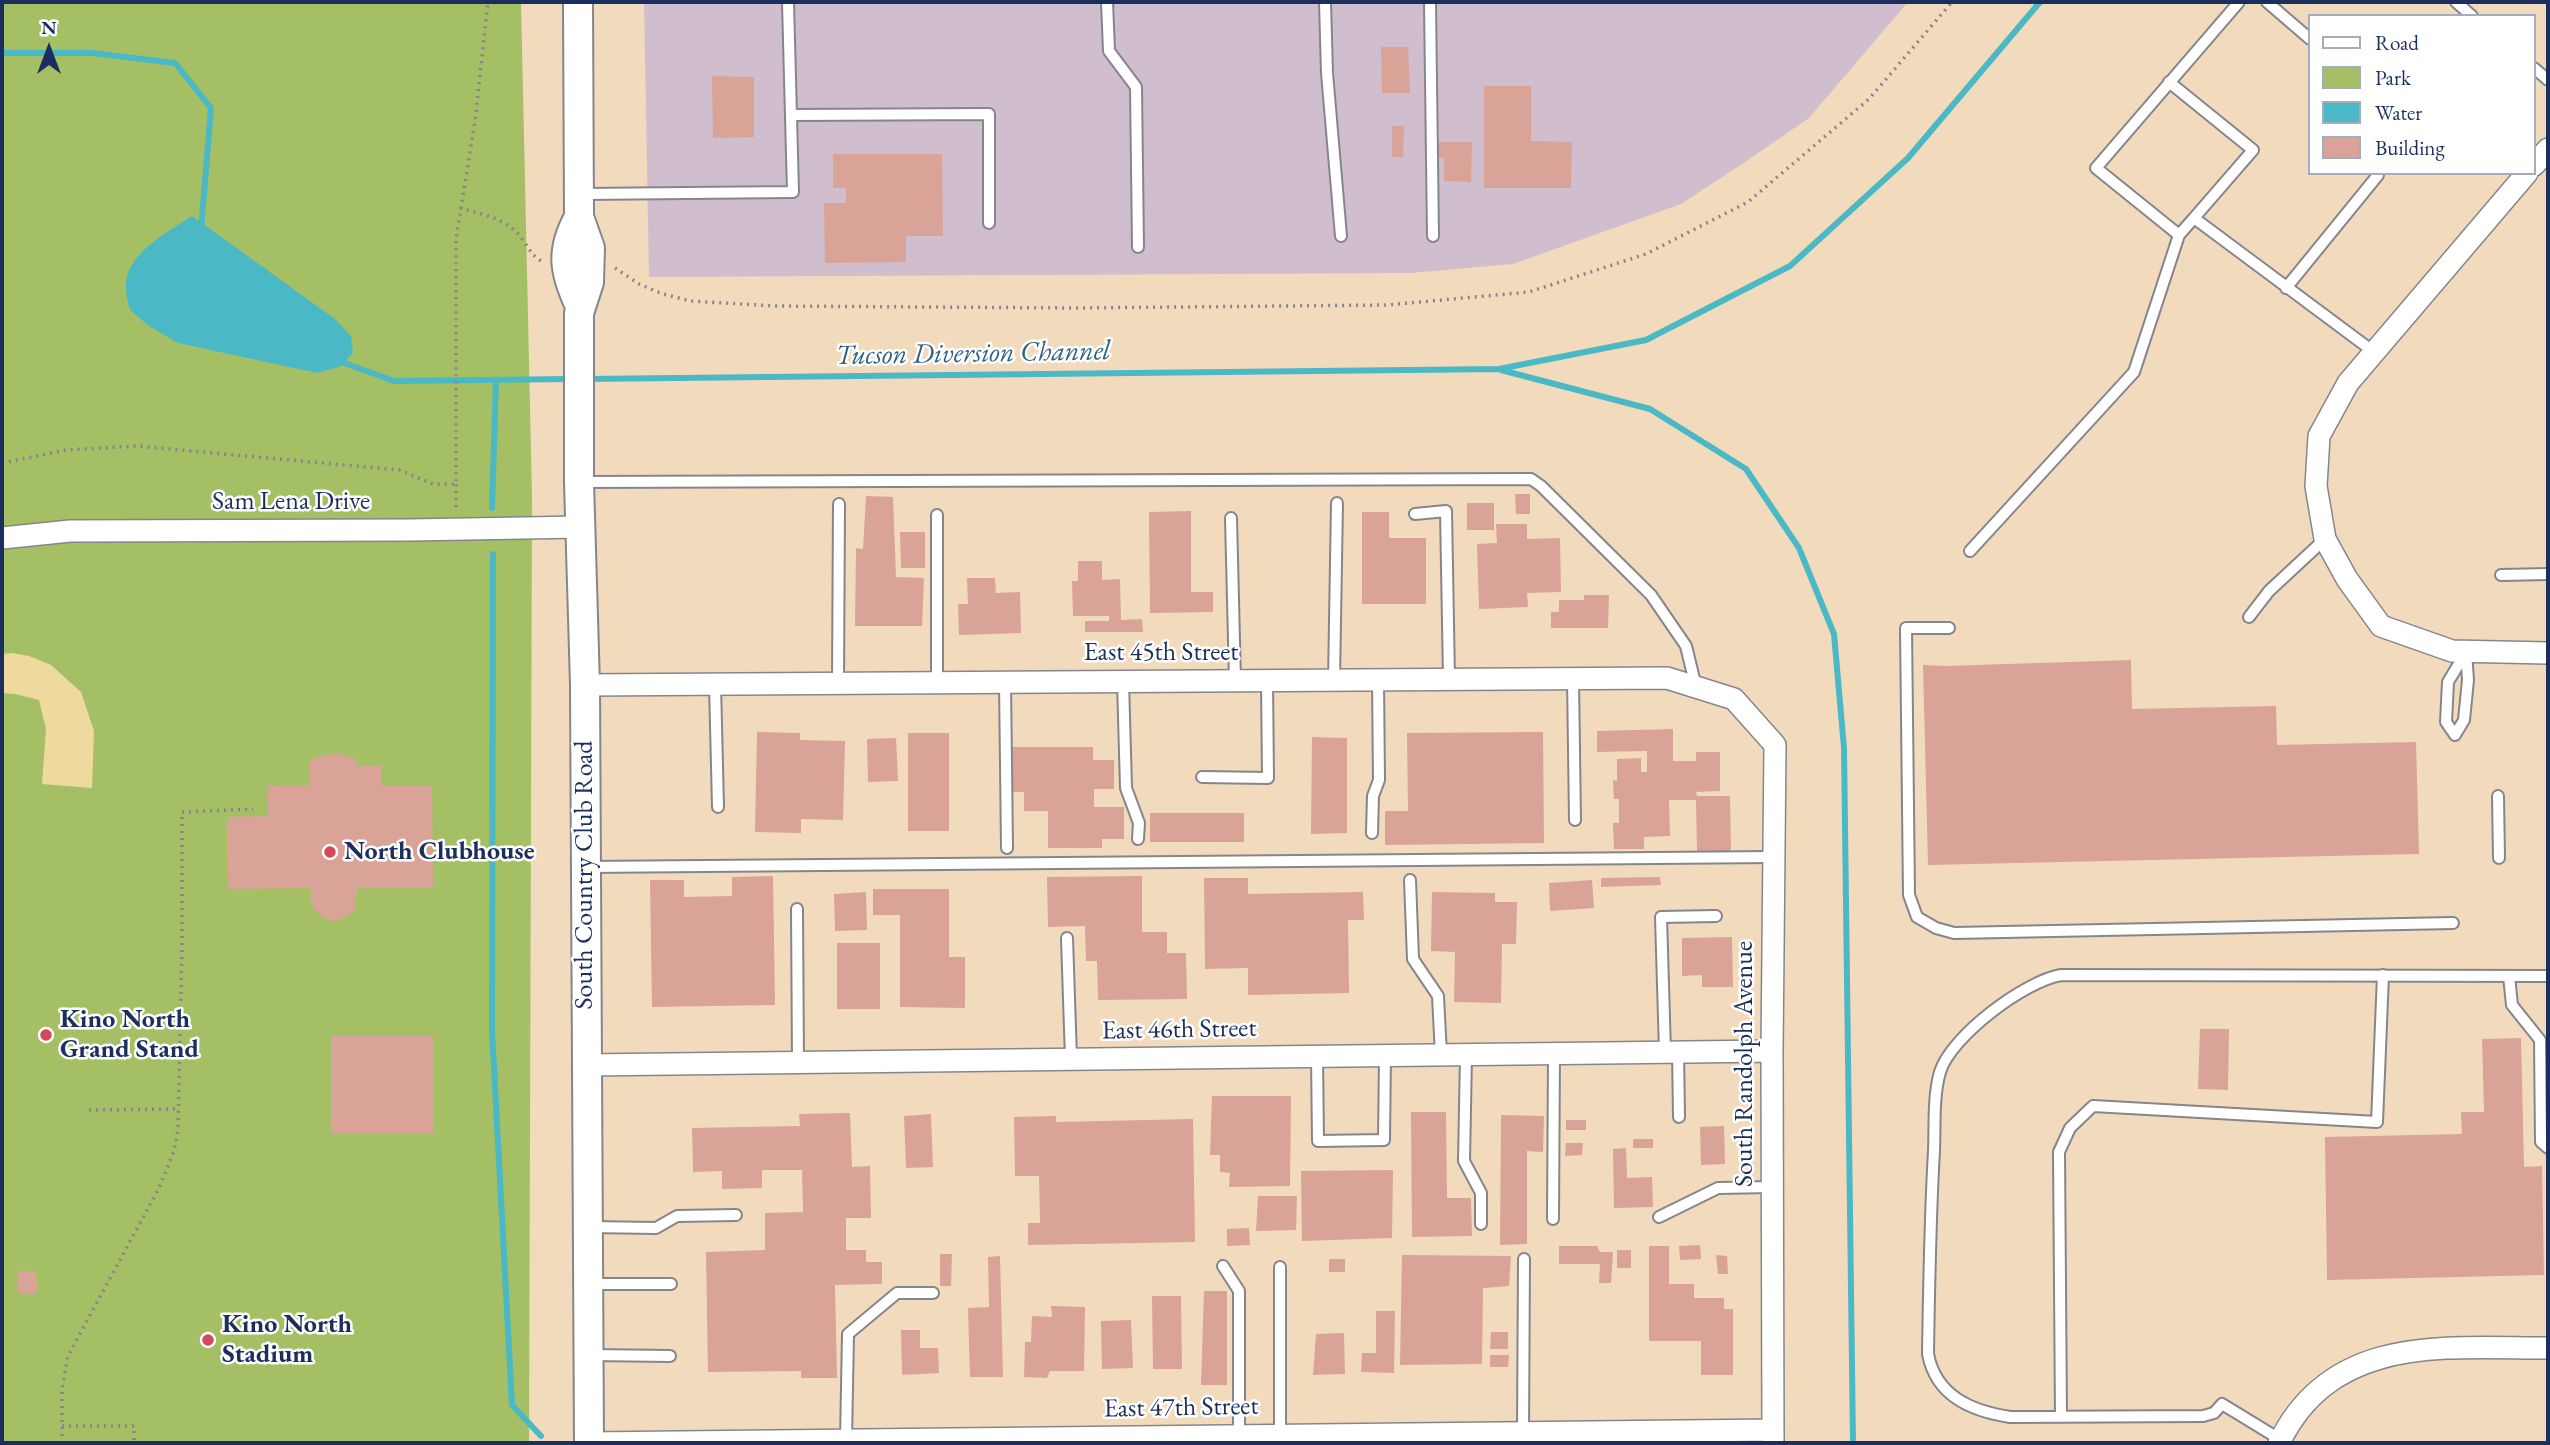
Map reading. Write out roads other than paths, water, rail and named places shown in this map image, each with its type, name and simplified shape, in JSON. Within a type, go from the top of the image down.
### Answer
[{"type":"street","name":"South Country Club Road","points":[[579,2],[579,205],[567,239],[567,279],[579,309],[579,469],[585,685],[589,1443]]},
{"type":"street","points":[[2536,163],[2548,149]]},
{"type":"street","points":[[2525,175],[2348,383],[2319,436],[2316,486],[2325,538],[2347,579],[2381,626],[2452,651],[2548,653]]},
{"type":"street","name":"Sam Lena Drive","points":[[2,538],[70,531],[581,527]]},
{"type":"street","name":"East 45th Street","points":[[585,685],[1667,678],[1734,699]]},
{"type":"street","name":"South Randolph Avenue","points":[[1734,699],[1774,745],[1773,1436]]},
{"type":"street","name":"East 46th Street","points":[[586,1065],[1772,1051]]},
{"type":"street","points":[[2280,1441],[2297,1414],[2314,1395],[2350,1370],[2373,1360],[2430,1348],[2548,1348]]},
{"type":"street","name":"East 47th Street","points":[[589,1443],[1103,1440],[1239,1435],[1280,1435],[1303,1439],[1522,1432],[1773,1436]]},
{"type":"lane","points":[[579,205],[793,192],[788,2]]},
{"type":"lane","points":[[1107,2],[1109,51],[1136,87],[1138,247]]},
{"type":"lane","points":[[1325,2],[1327,73],[1341,236]]},
{"type":"lane","points":[[1430,2],[1433,236]]},
{"type":"lane","points":[[2179,235],[2096,168],[2239,2]]},
{"type":"lane","points":[[2267,2],[2308,37]]},
{"type":"lane","points":[[2456,2],[2470,14]]},
{"type":"lane","points":[[1970,551],[2134,372],[2179,235],[2253,150],[2169,82]]},
{"type":"lane","points":[[791,115],[989,114],[989,223]]},
{"type":"lane","points":[[2287,288],[2378,175]]},
{"type":"lane","points":[[2194,218],[2374,352]]},
{"type":"lane","points":[[579,469],[1531,479],[1651,595],[1685,646],[1696,687]]},
{"type":"lane","points":[[1334,680],[1337,503]]},
{"type":"lane","points":[[838,683],[839,504]]},
{"type":"lane","points":[[1415,514],[1446,511],[1449,680]]},
{"type":"lane","points":[[937,515],[937,682]]},
{"type":"lane","points":[[1231,518],[1235,681]]},
{"type":"lane","points":[[2249,617],[2269,591],[2325,538]]},
{"type":"lane","points":[[2501,575],[2548,574]]},
{"type":"lane","points":[[1949,628],[1906,628],[1909,895],[1917,917],[1936,928],[1954,933],[2454,923]]},
{"type":"lane","points":[[2466,652],[2468,680],[2464,720],[2455,735],[2446,722],[2448,682],[2466,652]]},
{"type":"lane","points":[[1573,678],[1575,820]]},
{"type":"lane","points":[[1372,833],[1373,796],[1379,780],[1378,680]]},
{"type":"lane","points":[[1123,681],[1126,788],[1139,823],[1138,839]]},
{"type":"lane","points":[[1202,777],[1268,778],[1267,681]]},
{"type":"lane","points":[[1005,682],[1007,848]]},
{"type":"lane","points":[[715,684],[718,807]]},
{"type":"lane","points":[[2498,796],[2499,858]]},
{"type":"lane","points":[[586,867],[1774,857]]},
{"type":"lane","points":[[1409,880],[1413,959],[1438,996],[1441,1055]]},
{"type":"lane","points":[[797,909],[798,1063]]},
{"type":"lane","points":[[1679,1117],[1661,917],[1716,916]]},
{"type":"lane","points":[[1067,938],[1071,1059]]},
{"type":"lane","points":[[2280,1441],[2222,1404],[2214,1413],[2203,1416],[2010,1417],[1983,1413],[1964,1404],[1949,1392],[1931,1367],[1928,1353],[1928,1248],[1938,1085],[1941,1070],[1955,1044],[1964,1034],[2026,988],[2043,979],[2061,975],[2548,976]]},
{"type":"lane","points":[[2061,1416],[2059,1152],[2070,1128],[2093,1106],[2377,1122],[2383,975]]},
{"type":"lane","points":[[2510,976],[2512,1005],[2540,1040],[2541,1142],[2548,1148]]},
{"type":"lane","points":[[1553,1219],[1554,1054]]},
{"type":"lane","points":[[1466,1055],[1464,1161],[1481,1193],[1481,1224]]},
{"type":"lane","points":[[1317,1056],[1318,1141],[1384,1140],[1385,1056]]},
{"type":"lane","points":[[1659,1217],[1718,1188],[1772,1186]]},
{"type":"lane","points":[[587,1227],[656,1228],[677,1216],[736,1215]]},
{"type":"lane","points":[[1522,1432],[1524,1259]]},
{"type":"lane","points":[[1223,1266],[1239,1291],[1239,1435]]},
{"type":"lane","points":[[1280,1267],[1280,1435]]},
{"type":"lane","points":[[587,1284],[671,1284]]},
{"type":"lane","points":[[846,1440],[848,1334],[897,1293],[933,1293]]},
{"type":"lane","points":[[588,1355],[670,1356]]},
{"type":"water","points":[[192,216],[335,319],[351,336],[353,353],[339,367],[317,373],[178,343],[149,326],[130,310],[126,288],[132,265],[149,245]]},
{"type":"waterway","name":"Tucson Diversion Channel","points":[[585,379],[1499,369],[1646,340],[1790,266],[1908,158],[2040,2]]},
{"type":"waterway","name":"Tucson Diversion Channel","points":[[2,53],[92,53],[175,63],[211,108],[201,231]]},
{"type":"waterway","name":"Tucson Diversion Channel","points":[[336,360],[394,381],[570,379]]},
{"type":"waterway","points":[[1501,370],[1650,409],[1746,469],[1799,548],[1834,634],[1844,748],[1853,1443]]},
{"type":"waterway","points":[[492,508],[496,380]]},
{"type":"waterway","points":[[493,554],[492,1030],[512,1405],[541,1436]]},
{"type":"place","name":"North Clubhouse","points":[[330,852]]},
{"type":"place","name":"Kino North Grand Stand","points":[[46,1035]]},
{"type":"place","name":"Kino North Stadium","points":[[208,1340]]}]
